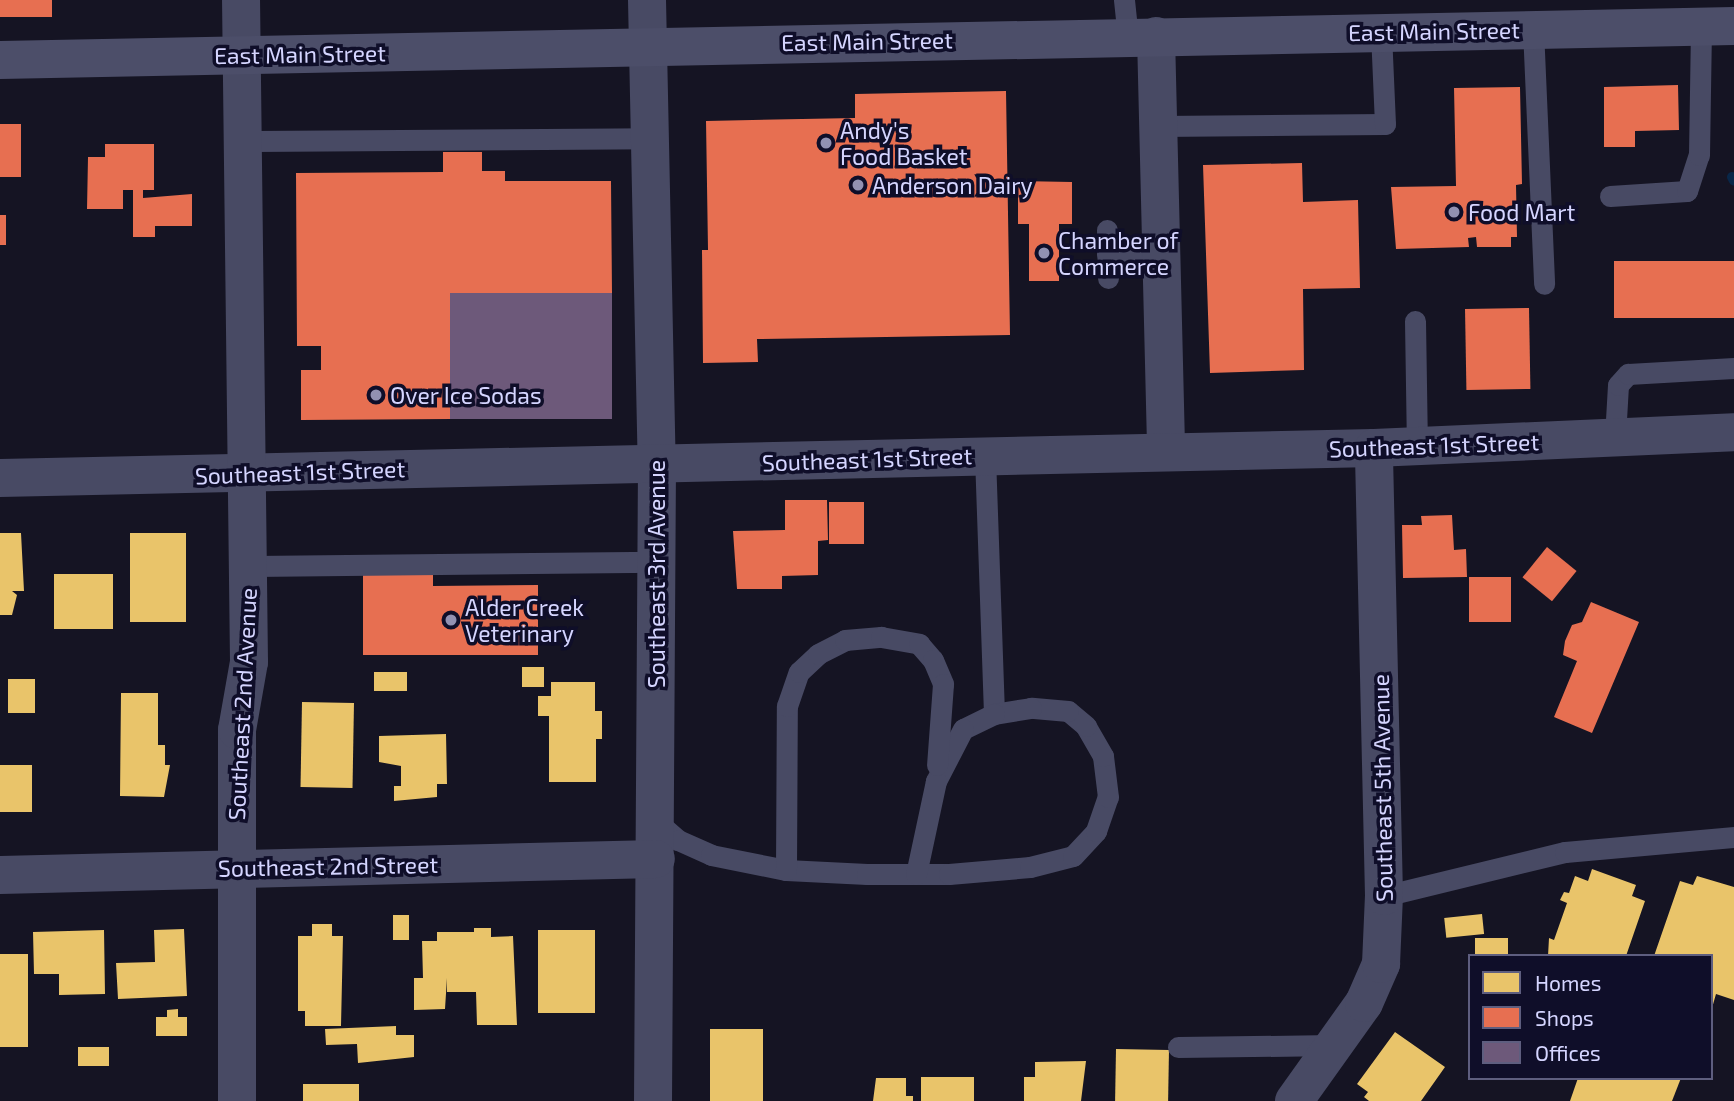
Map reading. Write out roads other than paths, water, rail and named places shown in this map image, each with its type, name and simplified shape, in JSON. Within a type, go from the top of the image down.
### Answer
[{"type":"main road","name":"East Main Street","points":[[0,60],[650,47],[1136,24],[1381,32],[1717,27]]},
{"type":"street","name":"Southeast 2nd Avenue","points":[[237,1101],[237,730],[248,662],[241,0]]},
{"type":"street","name":"Southeast 3rd Avenue","points":[[647,0],[657,465],[653,1101]]},
{"type":"street","points":[[1136,24],[1159,127],[1166,452]]},
{"type":"street","name":"Southeast 1st Street","points":[[0,478],[248,475],[295,469],[657,465],[1417,447],[1734,432]]},
{"type":"street","name":"Southeast 5th Avenue","points":[[1298,1099],[1364,1003],[1381,964],[1384,896],[1374,448]]},
{"type":"street","name":"Southeast 2nd Street","points":[[0,875],[656,859]]},
{"type":"lane","points":[[1610,196],[1687,191],[1699,155],[1717,27]]},
{"type":"lane","points":[[1533,29],[1544,284]]},
{"type":"lane","points":[[1159,127],[1385,124],[1381,32]]},
{"type":"lane","points":[[242,142],[650,138]]},
{"type":"lane","points":[[1107,230],[1108,278]]},
{"type":"lane","points":[[1107,254],[1161,252]]},
{"type":"lane","points":[[1415,321],[1417,447]]},
{"type":"lane","points":[[1615,437],[1618,385],[1628,374],[1734,368]]},
{"type":"lane","points":[[985,456],[994,714]]},
{"type":"lane","points":[[248,566],[657,562]]},
{"type":"lane","points":[[786,870],[787,706],[799,672],[818,654],[845,640],[881,637],[919,644],[933,660],[943,684],[936,781],[916,874]]},
{"type":"lane","points":[[656,821],[678,840],[711,855],[786,870],[916,874],[1030,867],[1073,856],[1096,831],[1108,797],[1103,756],[1086,726],[1068,711],[1031,708],[994,714],[963,729],[936,781]]},
{"type":"lane","points":[[1384,896],[1565,852],[1734,837]]},
{"type":"lane","points":[[1178,1046],[1333,1045]]},
{"type":"waterway","points":[[1732,177],[1734,181]]},
{"type":"place","name":"Andy's Food Basket","points":[[826,143]]},
{"type":"place","name":"Anderson Dairy","points":[[858,185]]},
{"type":"place","name":"Food Mart","points":[[1454,212]]},
{"type":"place","name":"Chamber of Commerce","points":[[1044,253]]},
{"type":"place","name":"Over Ice Sodas","points":[[376,395]]},
{"type":"place","name":"Alder Creek Veterinary","points":[[451,620]]}]
